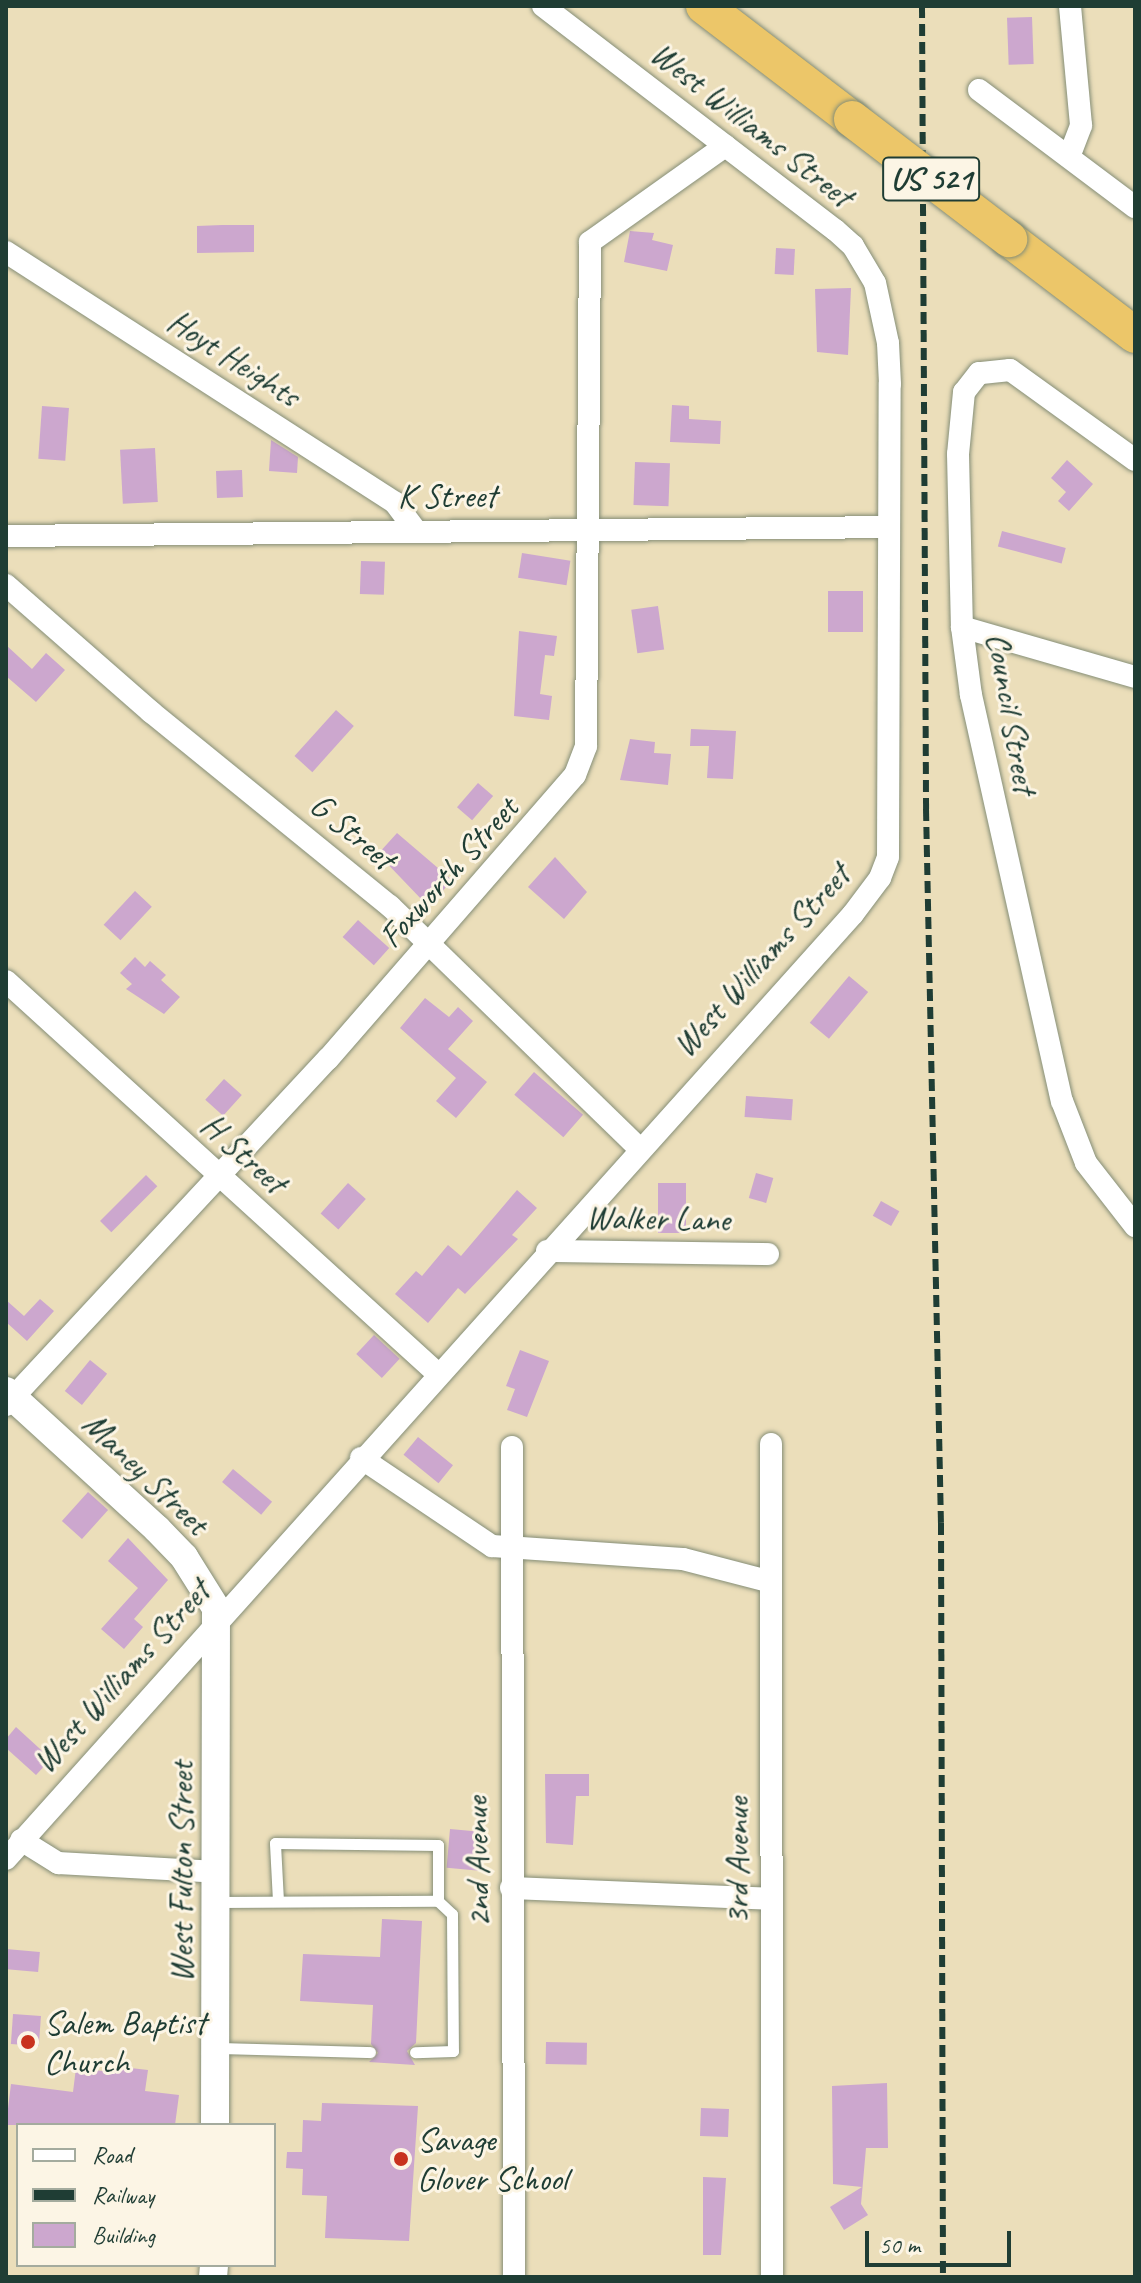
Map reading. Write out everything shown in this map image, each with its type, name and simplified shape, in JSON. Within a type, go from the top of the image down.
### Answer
[{"type":"highway","name":"US 521","points":[[704,6],[1135,335]]},
{"type":"street","name":"West Williams Street","points":[[6,1859],[880,878],[890,836],[889,357],[875,283],[853,246],[835,230],[543,6]]},
{"type":"street","points":[[1069,157],[1081,125],[1070,6]]},
{"type":"street","points":[[979,90],[1135,207]]},
{"type":"street","name":"Foxworth Street","points":[[8,1398],[429,945],[543,817],[583,760],[589,529],[590,242],[725,146]]},
{"type":"street","name":"Hoyt Heights","points":[[6,252],[395,503],[415,530]]},
{"type":"street","name":"Council Street","points":[[1135,460],[1022,375],[1000,368],[979,373],[960,408],[962,627],[998,825],[1062,1101],[1086,1163],[1135,1226]]},
{"type":"street","name":"K Street","points":[[6,536],[888,527]]},
{"type":"street","name":"G Street","points":[[6,585],[151,712],[366,886],[639,1148]]},
{"type":"street","points":[[962,627],[1135,677]]},
{"type":"street","name":"H Street","points":[[6,981],[437,1373]]},
{"type":"street","name":"Walker Lane","points":[[547,1251],[768,1254]]},
{"type":"street","name":"Maney Street","points":[[8,1398],[184,1557],[207,1588],[218,1620]]},
{"type":"street","name":"3rd Avenue","points":[[771,1444],[772,2277]]},
{"type":"street","name":"2nd Avenue","points":[[512,1447],[514,2277]]},
{"type":"street","points":[[361,1458],[492,1546],[511,1551],[683,1559],[771,1582]]},
{"type":"street","name":"West Fulton Street","points":[[215,2123],[218,1620]]},
{"type":"street","points":[[21,1840],[58,1863],[217,1872]]},
{"type":"street","points":[[511,1888],[771,1899]]},
{"type":"lane","points":[[278,1901],[275,1843],[438,1845],[438,1901]]},
{"type":"lane","points":[[218,1902],[438,1901],[452,1914],[453,2051],[415,2052]]},
{"type":"lane","points":[[215,2048],[370,2052]]},
{"type":"building","points":[[1032,17],[1034,64],[1009,65],[1007,18]]},
{"type":"building","points":[[254,225],[254,252],[197,253],[197,226]]},
{"type":"building","points":[[630,231],[654,233],[652,240],[673,245],[667,271],[624,262]]},
{"type":"building","points":[[776,248],[795,249],[794,275],[775,274]]},
{"type":"building","points":[[851,288],[848,355],[817,352],[815,289]]},
{"type":"building","points":[[672,405],[689,406],[689,419],[721,421],[720,444],[670,442]]},
{"type":"building","points":[[42,406],[69,408],[65,461],[38,459]]},
{"type":"building","points":[[271,440],[298,457],[297,473],[269,471]]},
{"type":"building","points":[[155,448],[158,502],[123,504],[120,450]]},
{"type":"building","points":[[1067,460],[1093,484],[1069,511],[1058,501],[1066,492],[1051,478]]},
{"type":"building","points":[[635,462],[670,463],[668,506],[633,505]]},
{"type":"building","points":[[242,470],[243,497],[217,498],[216,471]]},
{"type":"building","points":[[1002,531],[1066,548],[1062,564],[998,546]]},
{"type":"building","points":[[522,553],[570,561],[566,585],[518,578]]},
{"type":"building","points":[[361,561],[385,562],[384,595],[360,594]]},
{"type":"building","points":[[828,591],[863,591],[863,632],[828,632]]},
{"type":"building","points":[[658,606],[664,650],[637,653],[631,610]]},
{"type":"building","points":[[519,631],[557,636],[554,656],[545,655],[540,694],[552,696],[549,720],[514,716]]},
{"type":"building","points":[[6,645],[32,669],[46,653],[65,670],[36,702],[6,676]]},
{"type":"building","points":[[336,710],[354,726],[312,772],[295,756]]},
{"type":"building","points":[[691,729],[736,731],[733,779],[707,778],[709,746],[690,746]]},
{"type":"building","points":[[630,739],[655,742],[654,753],[671,754],[668,785],[620,780]]},
{"type":"building","points":[[478,783],[493,796],[472,820],[457,807]]},
{"type":"building","points":[[397,833],[452,880],[441,893],[436,888],[424,902],[378,854]]},
{"type":"building","points":[[555,857],[587,892],[564,919],[528,887]]},
{"type":"building","points":[[135,891],[152,907],[120,940],[104,925]]},
{"type":"building","points":[[358,920],[389,948],[374,965],[343,937]]},
{"type":"building","points":[[135,957],[145,967],[150,961],[166,975],[161,980],[180,997],[164,1014],[126,989],[132,984],[120,973]]},
{"type":"building","points":[[849,976],[868,992],[829,1039],[810,1023]]},
{"type":"building","points":[[425,998],[449,1017],[458,1007],[473,1021],[448,1049],[487,1082],[456,1118],[436,1101],[456,1078],[400,1028]]},
{"type":"building","points":[[534,1072],[583,1115],[563,1137],[514,1095]]},
{"type":"building","points":[[224,1079],[242,1095],[223,1116],[205,1100]]},
{"type":"building","points":[[746,1096],[793,1099],[791,1120],[745,1117]]},
{"type":"building","points":[[756,1173],[773,1178],[766,1203],[749,1198]]},
{"type":"building","points":[[146,1175],[157,1186],[111,1232],[100,1221]]},
{"type":"building","points":[[348,1183],[366,1199],[338,1230],[321,1213]]},
{"type":"building","points":[[658,1183],[686,1183],[686,1233],[658,1233]]},
{"type":"building","points":[[517,1190],[537,1208],[512,1235],[518,1239],[465,1294],[458,1288],[428,1323],[395,1294],[416,1271],[422,1276],[448,1245],[461,1256]]},
{"type":"building","points":[[881,1201],[899,1211],[891,1226],[873,1216]]},
{"type":"building","points":[[40,1299],[54,1311],[27,1341],[6,1322],[6,1300],[24,1316]]},
{"type":"building","points":[[374,1335],[400,1359],[382,1378],[356,1354]]},
{"type":"building","points":[[520,1350],[549,1361],[527,1417],[507,1410],[515,1389],[506,1386]]},
{"type":"building","points":[[90,1360],[107,1374],[82,1405],[65,1391]]},
{"type":"building","points":[[418,1437],[453,1465],[438,1483],[404,1455]]},
{"type":"building","points":[[233,1469],[272,1502],[261,1515],[222,1482]]},
{"type":"building","points":[[88,1492],[108,1510],[82,1539],[62,1521]]},
{"type":"building","points":[[128,1538],[168,1580],[134,1619],[143,1627],[124,1649],[101,1629],[138,1588],[108,1561]]},
{"type":"building","points":[[16,1727],[51,1759],[36,1775],[6,1748],[6,1739]]},
{"type":"building","points":[[545,1774],[589,1774],[589,1796],[576,1796],[573,1845],[546,1843]]},
{"type":"building","points":[[450,1829],[483,1832],[479,1871],[447,1868]]},
{"type":"building","points":[[382,1919],[422,1921],[416,2043],[407,2051],[415,2065],[369,2062],[378,2053],[371,2044],[373,2005],[300,2001],[303,1954],[380,1957]]},
{"type":"building","points":[[6,1949],[40,1952],[38,1972],[6,1969]]},
{"type":"building","points":[[13,2014],[41,2016],[39,2046],[11,2044]]},
{"type":"building","points":[[546,2042],[587,2043],[587,2065],[546,2064]]},
{"type":"building","points":[[113,2066],[148,2070],[145,2091],[179,2095],[175,2123],[6,2125],[11,2084],[73,2092],[76,2068],[112,2072]]},
{"type":"building","points":[[887,2083],[888,2148],[866,2148],[861,2204],[868,2215],[844,2230],[830,2207],[862,2187],[833,2184],[832,2086]]},
{"type":"building","points":[[322,2103],[418,2106],[409,2241],[325,2238],[327,2196],[302,2195],[303,2169],[286,2168],[287,2152],[302,2152],[303,2120],[321,2121]]},
{"type":"building","points":[[701,2108],[729,2109],[728,2137],[700,2136]]},
{"type":"building","points":[[703,2177],[726,2178],[721,2255],[703,2255]]},
{"type":"railway","points":[[922,6],[926,809],[941,1523],[943,2277]]},
{"type":"place","name":"Salem Baptist Church","points":[[28,2042]]},
{"type":"place","name":"Savage Glover School","points":[[401,2159]]}]
